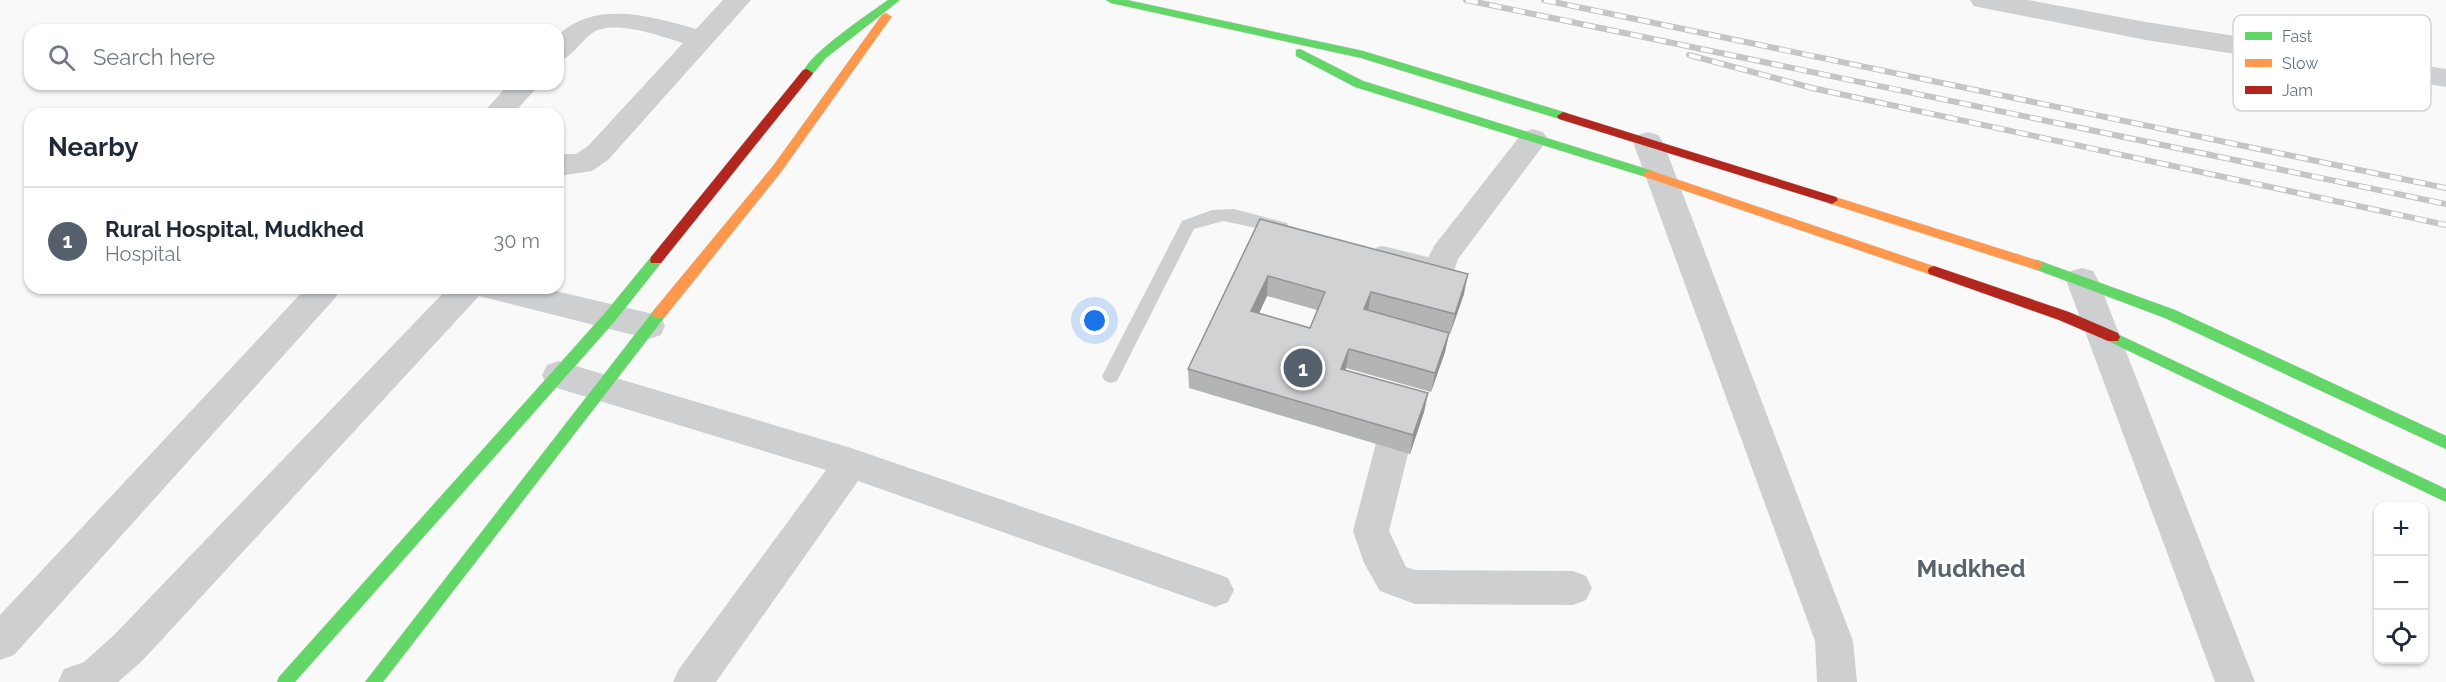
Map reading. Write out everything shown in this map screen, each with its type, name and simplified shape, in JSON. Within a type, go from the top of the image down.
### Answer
[{"type":"main road","points":[[285,682],[610,317],[822,55],[896,0]]},
{"type":"main road","points":[[373,682],[649,326],[712,253],[858,59],[896,0]]},
{"type":"main road","points":[[1111,0],[1363,55],[1648,142],[2082,280],[2170,314],[2446,443]]},
{"type":"main road","points":[[1265,34],[1359,84],[1662,178],[2101,331],[2446,496]]},
{"type":"street","points":[[564,165],[582,164],[598,153],[738,0]]},
{"type":"street","points":[[1983,0],[2146,31],[2233,45]]},
{"type":"street","points":[[2134,0],[2146,31]]},
{"type":"street","points":[[564,46],[584,26],[596,20],[616,18],[702,39]]},
{"type":"street","points":[[2431,76],[2446,78]]},
{"type":"street","points":[[502,108],[520,90]]},
{"type":"street","points":[[1420,336],[1445,254],[1533,139]]},
{"type":"street","points":[[1648,142],[1834,641],[1837,682]]},
{"type":"street","points":[[2082,280],[2235,682]]},
{"type":"street","points":[[0,642],[319,294]]},
{"type":"street","points":[[78,682],[96,676],[128,648],[462,294]]},
{"type":"street","points":[[516,294],[649,326]]},
{"type":"street","points":[[1411,370],[1371,531],[1383,564],[1394,579],[1415,587],[1573,588]]},
{"type":"street","points":[[559,375],[851,463],[1215,590]]},
{"type":"street","points":[[693,682],[851,463]]},
{"type":"lane","points":[[1111,376],[1188,225],[1204,216],[1224,213],[1303,232]]},
{"type":"lane","points":[[1371,249],[1440,266]]},
{"type":"building","points":[[1260,219],[1468,274],[1455,314],[1371,292],[1364,309],[1449,333],[1435,373],[1349,349],[1341,369],[1428,393],[1413,435],[1188,369]],"holes":[[[1268,276],[1325,292],[1310,328],[1251,311]]]},
{"type":"railway","points":[[1466,0],[2446,204]]},
{"type":"railway","points":[[1544,0],[2446,188]]},
{"type":"railway","points":[[1689,55],[1812,88],[2446,225]]},
{"type":"traffic: fast","points":[[807,73],[822,55],[895,0]]},
{"type":"traffic: fast","points":[[1111,0],[1363,55],[1563,116]]},
{"type":"traffic: fast","points":[[1300,53],[1359,84],[1649,174]]},
{"type":"traffic: fast","points":[[285,682],[610,317],[656,260]]},
{"type":"traffic: fast","points":[[2037,265],[2170,314],[2446,443]]},
{"type":"traffic: fast","points":[[373,682],[659,314]]},
{"type":"traffic: fast","points":[[2113,337],[2446,496]]},
{"type":"traffic: slow","points":[[659,314],[777,169],[833,94],[886,17]]},
{"type":"traffic: slow","points":[[1649,174],[1934,271]]},
{"type":"traffic: slow","points":[[1832,200],[2037,265]]},
{"type":"traffic: jam","points":[[656,260],[807,73]]},
{"type":"traffic: jam","points":[[1563,116],[1832,200]]},
{"type":"traffic: jam","points":[[1934,271],[2064,316],[2113,337]]},
{"type":"place","name":"Rural Hospital, Mudkhed","points":[[1303,368]]},
{"type":"district","name":"Mudkhed","points":[[1971,568]]}]
